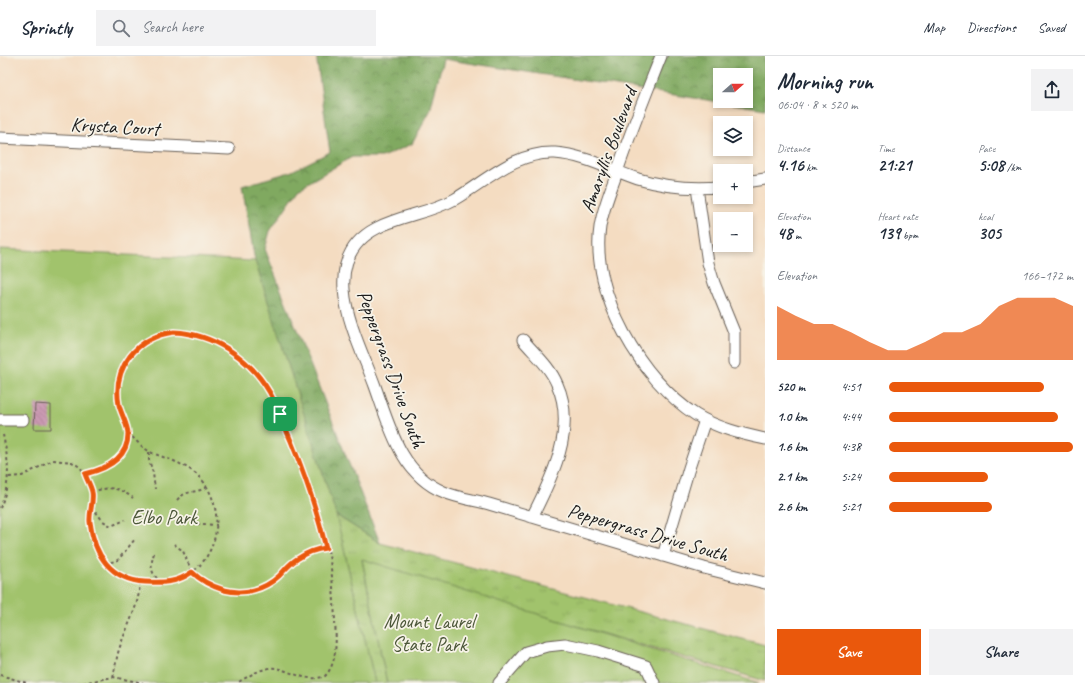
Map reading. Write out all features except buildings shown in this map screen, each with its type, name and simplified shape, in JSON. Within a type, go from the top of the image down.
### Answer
[{"type":"street","name":"Amaryllis Boulevard","points":[[661,56],[617,171],[600,227],[599,259],[610,304],[623,331],[660,384],[684,407],[705,420],[729,430],[765,439]]},
{"type":"street","name":"Krysta Court","points":[[0,138],[229,149]]},
{"type":"street","name":"Peppergrass Drive South","points":[[713,187],[697,188],[652,182],[563,154],[545,153],[524,158],[502,168],[446,204],[376,228],[366,235],[351,252],[343,274],[342,285],[346,308],[397,442],[415,473],[443,492],[704,568],[765,583]]},
{"type":"street","points":[[753,181],[765,180]]},
{"type":"street","points":[[697,188],[708,263],[719,297],[734,332],[734,363]]},
{"type":"street","points":[[523,340],[552,374],[557,383],[565,415],[563,437],[552,476],[532,517]]},
{"type":"street","points":[[0,420],[22,420]]},
{"type":"street","points":[[664,556],[689,468],[705,420]]},
{"type":"street","points":[[499,683],[526,652],[547,646],[565,644],[598,651],[646,666],[654,683]]},
{"type":"path","points":[[85,474],[98,471],[114,463],[121,456],[126,447],[128,433],[119,405],[117,388],[124,362],[132,352],[144,342],[160,334],[174,332],[200,336],[216,342],[230,350],[247,365],[270,393],[307,482],[330,560],[334,598],[335,649],[332,665],[324,676],[314,682],[308,682]]},
{"type":"path","points":[[9,477],[22,476],[53,460],[72,462],[80,467],[85,474],[92,492],[90,521],[92,533],[98,552],[105,564],[115,572],[140,582],[163,583],[184,578],[192,572],[212,547],[217,524],[214,505],[207,487],[197,475],[188,468],[149,452],[128,433]]},
{"type":"path","points":[[0,508],[7,492],[9,477],[3,436]]},
{"type":"path","points":[[149,452],[149,460],[153,473],[155,489]]},
{"type":"path","points":[[177,500],[185,493],[202,490],[207,487]]},
{"type":"path","points":[[92,492],[114,488],[121,490],[133,498]]},
{"type":"path","points":[[91,506],[103,521],[111,526],[125,520]]},
{"type":"path","points":[[185,523],[217,524]]},
{"type":"path","points":[[105,564],[118,560],[135,539]]},
{"type":"path","points":[[174,544],[185,555],[192,572],[206,584],[231,591],[245,592],[266,586],[296,559],[316,549],[326,548]]},
{"type":"path","points":[[154,553],[150,569],[152,575],[163,583]]},
{"type":"path","points":[[113,677],[118,653],[133,618],[140,595],[140,582]]},
{"type":"path","points":[[237,683],[256,672],[270,668],[277,668],[298,679]]},
{"type":"path","points":[[0,675],[27,683]]},
{"type":"path","points":[[83,683],[113,677],[143,683]]},
{"type":"green space","points":[[317,56],[765,56],[765,109],[753,107],[753,68],[713,68],[713,101],[443,59],[430,111],[412,144],[382,157],[352,157],[299,188],[270,231],[265,249],[380,543],[336,515],[255,261],[242,186],[290,172],[330,152]]},
{"type":"green space","name":"Elbo Park","points":[[0,249],[255,261],[336,515],[375,683],[0,683]]},
{"type":"green space","points":[[336,515],[380,543],[765,645],[765,681],[515,608],[362,560],[387,683],[375,683]]},
{"type":"green space","name":"Mount Laurel State Park","points":[[362,559],[759,683],[387,683]]},
{"type":"route","points":[[174,332],[200,336],[216,342],[230,350],[260,379],[270,393],[280,414],[298,457],[315,505],[326,548],[316,549],[296,559],[266,586],[245,592],[231,591],[206,584],[192,572],[184,578],[173,582],[140,582],[115,572],[105,564],[98,552],[92,533],[90,521],[92,492],[85,474],[106,468],[114,463],[121,456],[126,447],[128,433],[119,405],[117,388],[124,362],[132,352],[144,342],[160,334],[174,332]]}]
